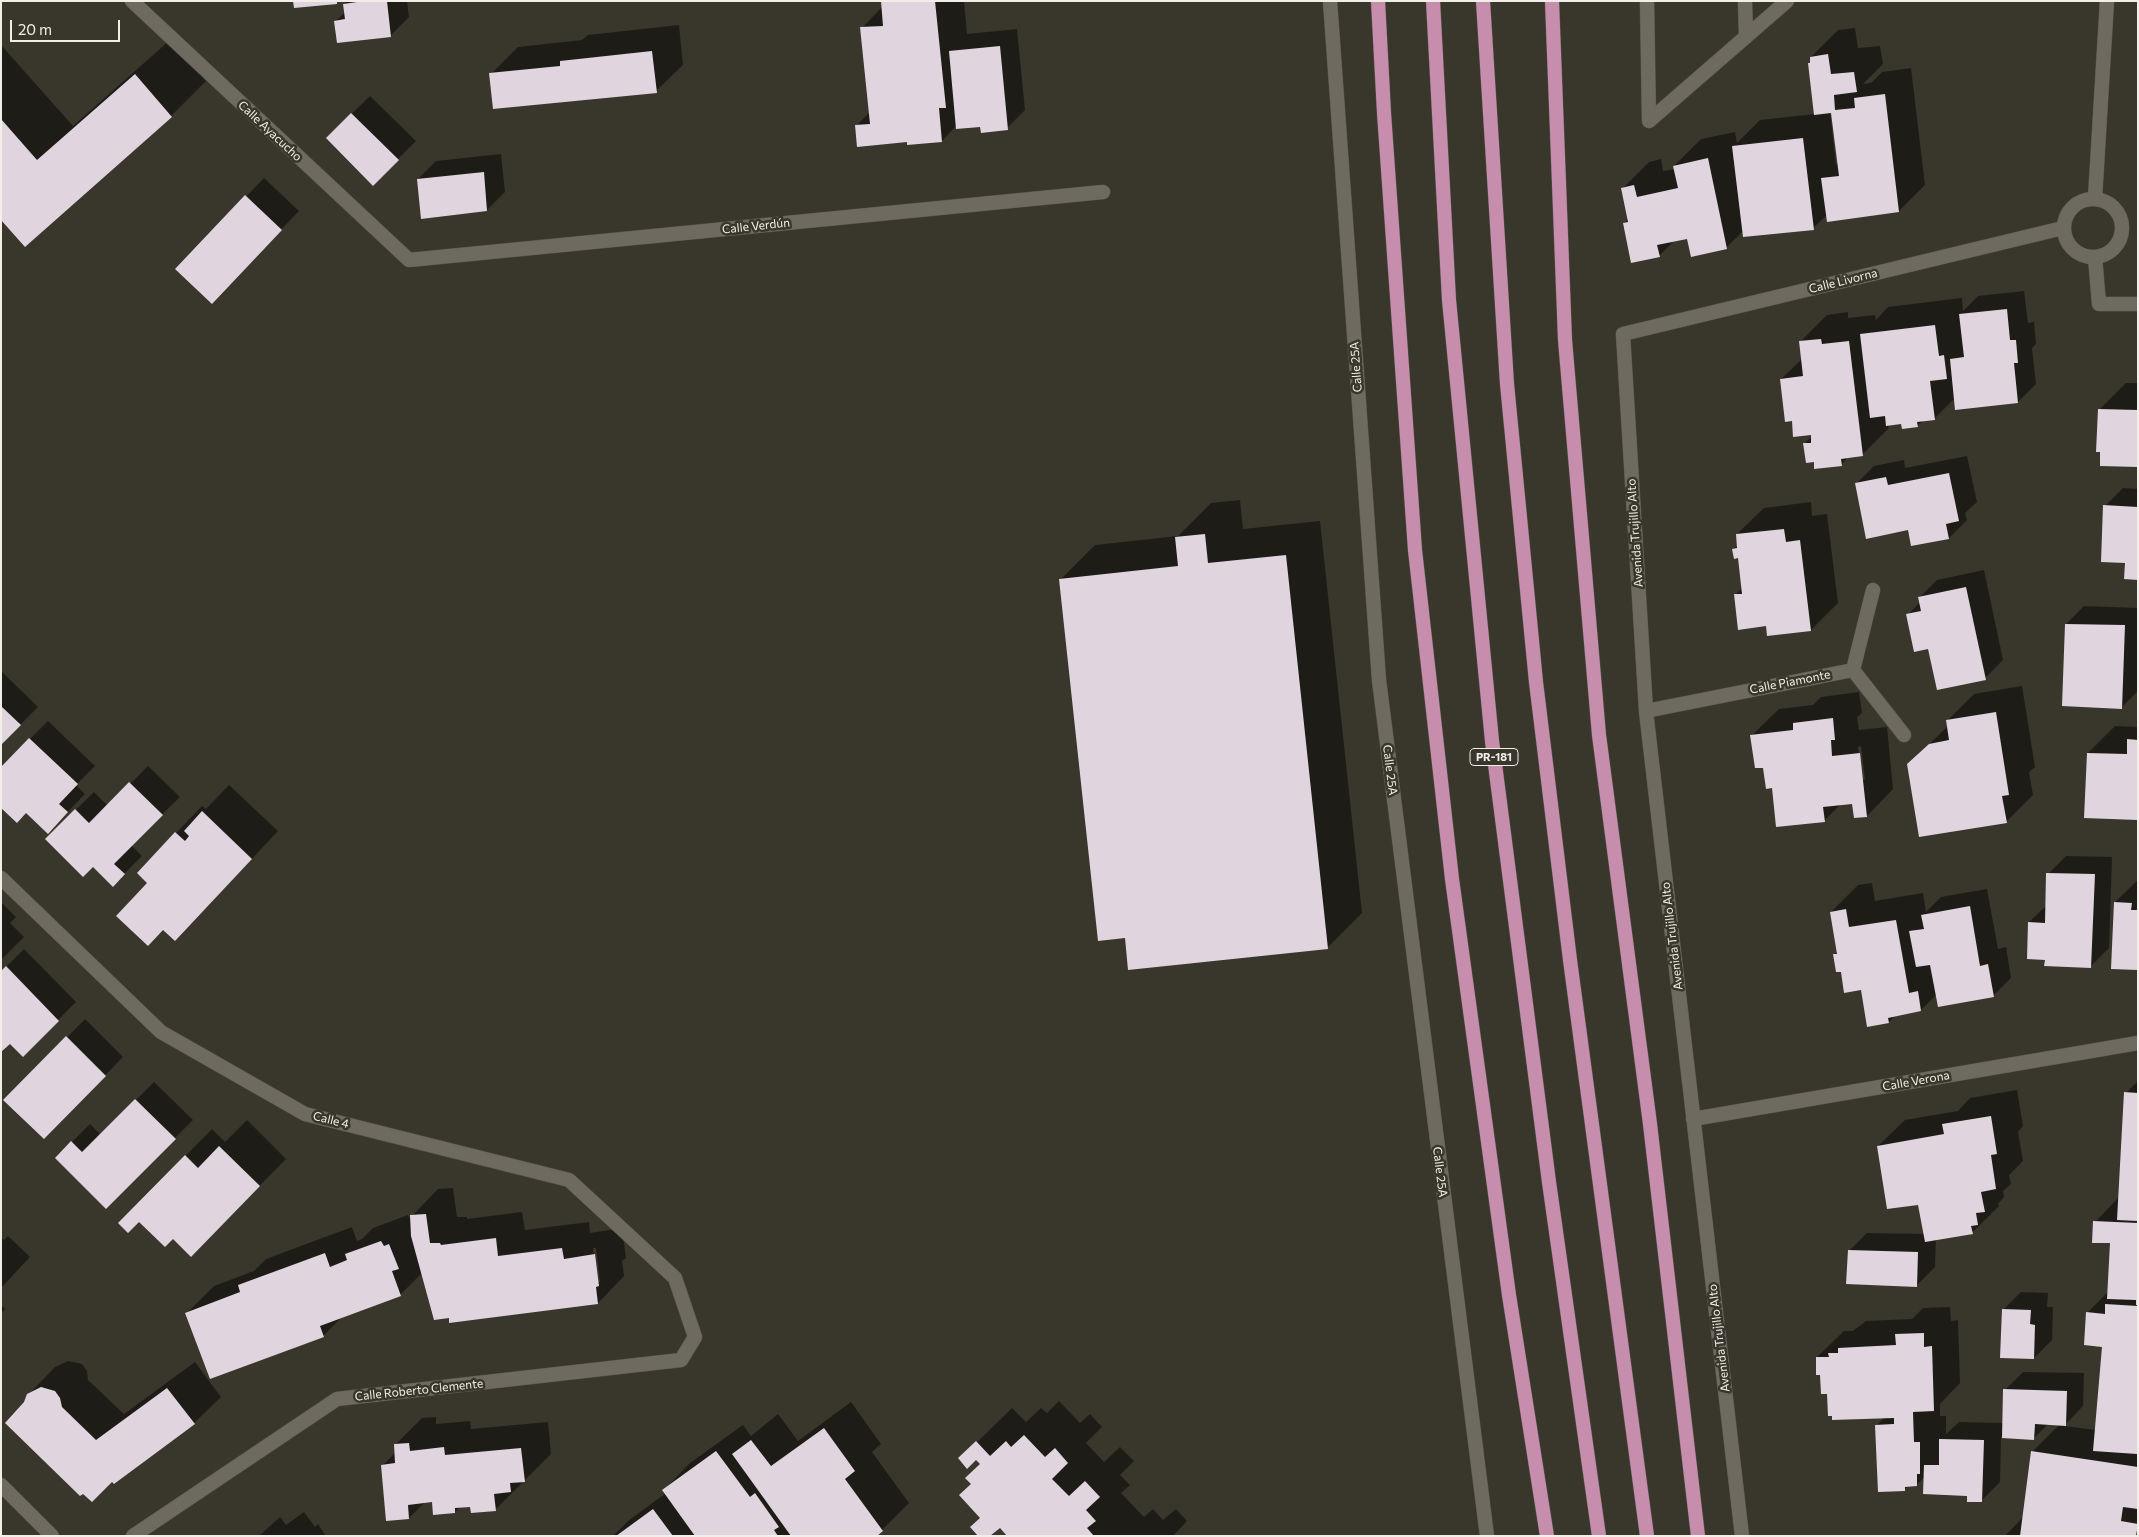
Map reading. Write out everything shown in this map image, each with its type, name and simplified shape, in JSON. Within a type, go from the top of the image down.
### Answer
[{"type":"highway","points":[[1378,1],[1385,132],[1419,589],[1452,879],[1509,1295],[1547,1536]]},
{"type":"highway","name":"PR-181","points":[[1433,1],[1449,300],[1492,741],[1549,1182],[1599,1536]]},
{"type":"highway","points":[[1483,1],[1507,384],[1536,682],[1647,1536]]},
{"type":"highway","points":[[1552,1],[1565,340],[1599,735],[1650,1124],[1698,1536]]},
{"type":"street","name":"Calle Ayacucho","points":[[132,1],[409,260]]},
{"type":"street","name":"Calle 25A","points":[[1330,1],[1379,680],[1487,1536]]},
{"type":"street","points":[[1647,1],[1649,121],[1787,1]]},
{"type":"street","points":[[1745,1],[1746,37]]},
{"type":"street","points":[[2095,198],[2107,1]]},
{"type":"street","name":"Calle Verdún","points":[[409,260],[1103,192]]},
{"type":"street","points":[[2095,198],[2113,206],[2118,214],[2121,232],[2113,249],[2095,257],[2077,252],[2065,238],[2063,228],[2069,210],[2085,199],[2095,198]]},
{"type":"street","name":"Calle Livorna","points":[[1622,334],[2063,228]]},
{"type":"street","points":[[2095,257],[2099,304],[2138,304]]},
{"type":"street","name":"Avenida Trujillo Alto","points":[[1622,334],[1646,711],[1742,1536]]},
{"type":"street","points":[[1872,590],[1853,670],[1904,735]]},
{"type":"street","name":"Calle Piamonte","points":[[1646,711],[1853,670]]},
{"type":"street","name":"Calle 4","points":[[1,878],[161,1032],[305,1114],[568,1180],[676,1278],[684,1301]]},
{"type":"street","name":"Calle Verona","points":[[1694,1119],[2138,1043]]},
{"type":"street","name":"Calle Roberto Clemente","points":[[133,1536],[336,1399],[681,1360],[695,1337],[684,1301]]},
{"type":"street","points":[[1,1486],[52,1536]]},
{"type":"building","points":[[293,1],[337,1],[337,4],[294,8]]},
{"type":"building","points":[[364,1],[387,1],[391,37],[337,43],[334,21],[345,19],[343,4]]},
{"type":"building","points":[[881,1],[935,1],[946,108],[939,108],[942,142],[907,145],[907,142],[857,147],[855,125],[870,124],[860,27],[883,26]]},
{"type":"building","points":[[1000,46],[1008,130],[981,133],[980,127],[956,129],[949,51]]},
{"type":"building","points":[[652,51],[657,93],[493,109],[489,73],[560,66],[560,61]]},
{"type":"building","points":[[1828,54],[1831,74],[1854,72],[1857,92],[1834,95],[1835,110],[1855,108],[1854,98],[1885,94],[1899,212],[1827,222],[1821,178],[1839,176],[1831,113],[1814,115],[1808,63],[1810,63],[1810,57]]},
{"type":"building","points":[[135,74],[172,117],[25,247],[1,220],[1,119],[37,160]]},
{"type":"building","points":[[351,113],[399,160],[373,186],[326,138]]},
{"type":"building","points":[[1803,138],[1814,230],[1743,237],[1732,146]]},
{"type":"building","points":[[1708,158],[1727,249],[1691,257],[1687,239],[1657,245],[1660,257],[1631,263],[1623,223],[1628,222],[1621,188],[1634,185],[1637,197],[1678,188],[1673,166]]},
{"type":"building","points":[[484,172],[487,211],[421,219],[417,179]]},
{"type":"building","points":[[245,195],[282,230],[212,304],[175,269]]},
{"type":"building","points":[[2007,309],[2010,340],[2016,340],[2018,363],[2014,363],[2018,403],[1955,410],[1950,359],[1964,357],[1959,314]]},
{"type":"building","points":[[1935,325],[1939,356],[1944,355],[1947,379],[1930,381],[1935,420],[1917,422],[1918,427],[1902,429],[1901,424],[1886,426],[1885,416],[1870,418],[1860,334]]},
{"type":"building","points":[[1821,339],[1822,344],[1849,341],[1863,456],[1841,459],[1842,466],[1814,469],[1814,462],[1806,463],[1803,443],[1811,443],[1811,435],[1793,437],[1792,421],[1785,422],[1780,379],[1803,376],[1799,341]]},
{"type":"building","points":[[2098,409],[2138,410],[2138,467],[2100,466],[2100,452],[2096,452]]},
{"type":"building","points":[[1949,473],[1959,521],[1946,524],[1949,539],[1911,546],[1908,530],[1866,539],[1855,483],[1886,477],[1888,485]]},
{"type":"building","points":[[2103,505],[2138,507],[2138,580],[2124,579],[2125,563],[2101,562]]},
{"type":"building","points":[[1784,529],[1786,542],[1800,540],[1811,631],[1767,636],[1766,626],[1738,630],[1734,594],[1742,594],[1738,558],[1734,559],[1732,549],[1737,548],[1736,534]]},
{"type":"building","points":[[1205,534],[1208,563],[1286,555],[1328,949],[1128,970],[1125,938],[1098,941],[1059,579],[1178,566],[1175,537]]},
{"type":"building","points":[[1966,587],[1986,680],[1937,690],[1928,649],[1914,652],[1906,614],[1921,611],[1918,597]]},
{"type":"building","points":[[2065,624],[2125,625],[2122,709],[2062,706]]},
{"type":"building","points":[[1,706],[21,725],[1,745]]},
{"type":"building","points":[[1996,712],[2009,795],[2002,796],[2007,823],[1919,837],[1907,764],[1929,744],[1949,740],[1946,720]]},
{"type":"building","points":[[1833,718],[1835,740],[1831,740],[1832,756],[1860,753],[1867,817],[1854,818],[1852,804],[1823,807],[1825,822],[1776,827],[1772,788],[1766,789],[1763,768],[1755,768],[1750,735],[1793,730],[1793,723]]},
{"type":"building","points":[[29,738],[78,784],[59,804],[68,812],[48,834],[26,813],[17,823],[1,808],[1,767]]},
{"type":"building","points":[[2127,739],[2138,740],[2138,820],[2084,818],[2087,753],[2127,754]]},
{"type":"building","points":[[129,782],[163,815],[114,864],[125,874],[113,887],[93,867],[83,877],[45,839],[75,809],[89,823]]},
{"type":"building","points":[[202,811],[252,859],[175,941],[163,930],[148,946],[116,916],[147,883],[137,873],[175,832],[185,841],[189,836],[184,831]]},
{"type":"building","points":[[2046,873],[2095,874],[2091,968],[2044,966],[2045,960],[2027,959],[2028,922],[2045,923]]},
{"type":"building","points":[[2114,902],[2132,903],[2131,910],[2138,910],[2138,970],[2111,969]]},
{"type":"building","points":[[1970,906],[1980,966],[1988,964],[1994,997],[1938,1007],[1930,965],[1916,967],[1909,931],[1924,929],[1921,915]]},
{"type":"building","points":[[1846,909],[1849,927],[1896,920],[1909,993],[1918,991],[1921,1011],[1888,1018],[1889,1023],[1867,1027],[1861,990],[1844,993],[1841,972],[1836,972],[1833,954],[1837,954],[1830,912]]},
{"type":"building","points":[[6,966],[59,1021],[23,1057],[10,1044],[1,1052],[1,971]]},
{"type":"building","points":[[66,1036],[106,1076],[44,1139],[3,1100]]},
{"type":"building","points":[[2124,1092],[2138,1093],[2138,1221],[2117,1220]]},
{"type":"building","points":[[135,1099],[176,1139],[106,1209],[55,1158],[71,1141],[82,1152]]},
{"type":"building","points":[[1991,1116],[1997,1154],[1991,1155],[1996,1189],[1981,1192],[1985,1212],[1976,1213],[1978,1225],[1971,1226],[1973,1234],[1925,1242],[1918,1205],[1887,1209],[1877,1146],[1944,1134],[1942,1124]]},
{"type":"building","points":[[219,1146],[260,1186],[191,1257],[173,1239],[165,1247],[139,1222],[128,1233],[118,1223],[185,1155],[198,1168]]},
{"type":"building","points":[[426,1214],[430,1243],[440,1243],[441,1245],[496,1238],[498,1256],[562,1248],[564,1259],[595,1254],[599,1286],[596,1287],[598,1304],[449,1323],[449,1318],[434,1320],[411,1236],[410,1215]]},
{"type":"building","points":[[2093,1221],[2138,1223],[2138,1305],[2136,1305],[2136,1300],[2107,1299],[2110,1243],[2092,1243]]},
{"type":"building","points":[[381,1241],[384,1246],[389,1244],[399,1269],[392,1271],[401,1296],[320,1326],[324,1337],[210,1379],[185,1313],[240,1292],[238,1285],[325,1253],[330,1267],[347,1260],[345,1254]]},
{"type":"building","points":[[1848,1250],[1918,1252],[1917,1287],[1846,1284]]},
{"type":"building","points":[[2105,1304],[2138,1306],[2137,1454],[2093,1451],[2102,1347],[2084,1345],[2086,1312],[2105,1314]]},
{"type":"building","points":[[2002,1309],[2031,1310],[2030,1324],[2035,1325],[2034,1359],[2000,1358]]},
{"type":"building","points":[[1924,1333],[1924,1347],[1932,1346],[1934,1411],[1913,1412],[1914,1442],[1920,1442],[1920,1474],[1917,1474],[1917,1486],[1905,1487],[1905,1491],[1878,1492],[1875,1425],[1894,1424],[1894,1418],[1832,1420],[1832,1416],[1828,1416],[1827,1394],[1821,1394],[1820,1375],[1816,1375],[1816,1357],[1829,1357],[1828,1353],[1838,1353],[1838,1348],[1896,1345],[1895,1334]]},
{"type":"building","points":[[41,1387],[55,1391],[60,1398],[62,1407],[96,1440],[167,1388],[195,1424],[114,1484],[112,1482],[92,1502],[83,1494],[80,1496],[5,1423],[24,1402],[27,1394]]},
{"type":"building","points":[[2003,1389],[2067,1391],[2066,1426],[2035,1424],[2034,1440],[2002,1438]]},
{"type":"building","points":[[824,1428],[855,1471],[845,1479],[883,1531],[877,1536],[791,1536],[732,1454],[751,1440],[771,1466]]},
{"type":"building","points":[[1024,1435],[1045,1457],[1055,1448],[1068,1463],[1052,1479],[1069,1496],[1085,1481],[1100,1497],[1086,1510],[1096,1521],[1087,1528],[1094,1536],[1007,1536],[1000,1528],[990,1536],[978,1536],[970,1527],[980,1518],[959,1495],[971,1484],[965,1478],[980,1464],[976,1460],[967,1469],[958,1458],[976,1441],[990,1456],[1006,1441],[1011,1447]]},
{"type":"building","points":[[1939,1439],[1984,1440],[1982,1502],[1967,1502],[1967,1496],[1923,1494],[1924,1465],[1939,1465]]},
{"type":"building","points":[[409,1443],[410,1451],[444,1447],[445,1455],[521,1448],[525,1482],[510,1483],[511,1492],[494,1494],[496,1511],[471,1513],[470,1507],[455,1508],[455,1513],[433,1515],[432,1502],[408,1505],[409,1519],[386,1521],[381,1465],[395,1463],[394,1444]]},
{"type":"building","points":[[716,1451],[750,1497],[755,1493],[779,1527],[774,1530],[778,1536],[695,1536],[662,1490]]},
{"type":"building","points":[[2031,1451],[2138,1467],[2138,1509],[2123,1507],[2121,1521],[2138,1524],[2136,1536],[2020,1536]]},
{"type":"building","points":[[653,1509],[673,1536],[616,1536]]}]
